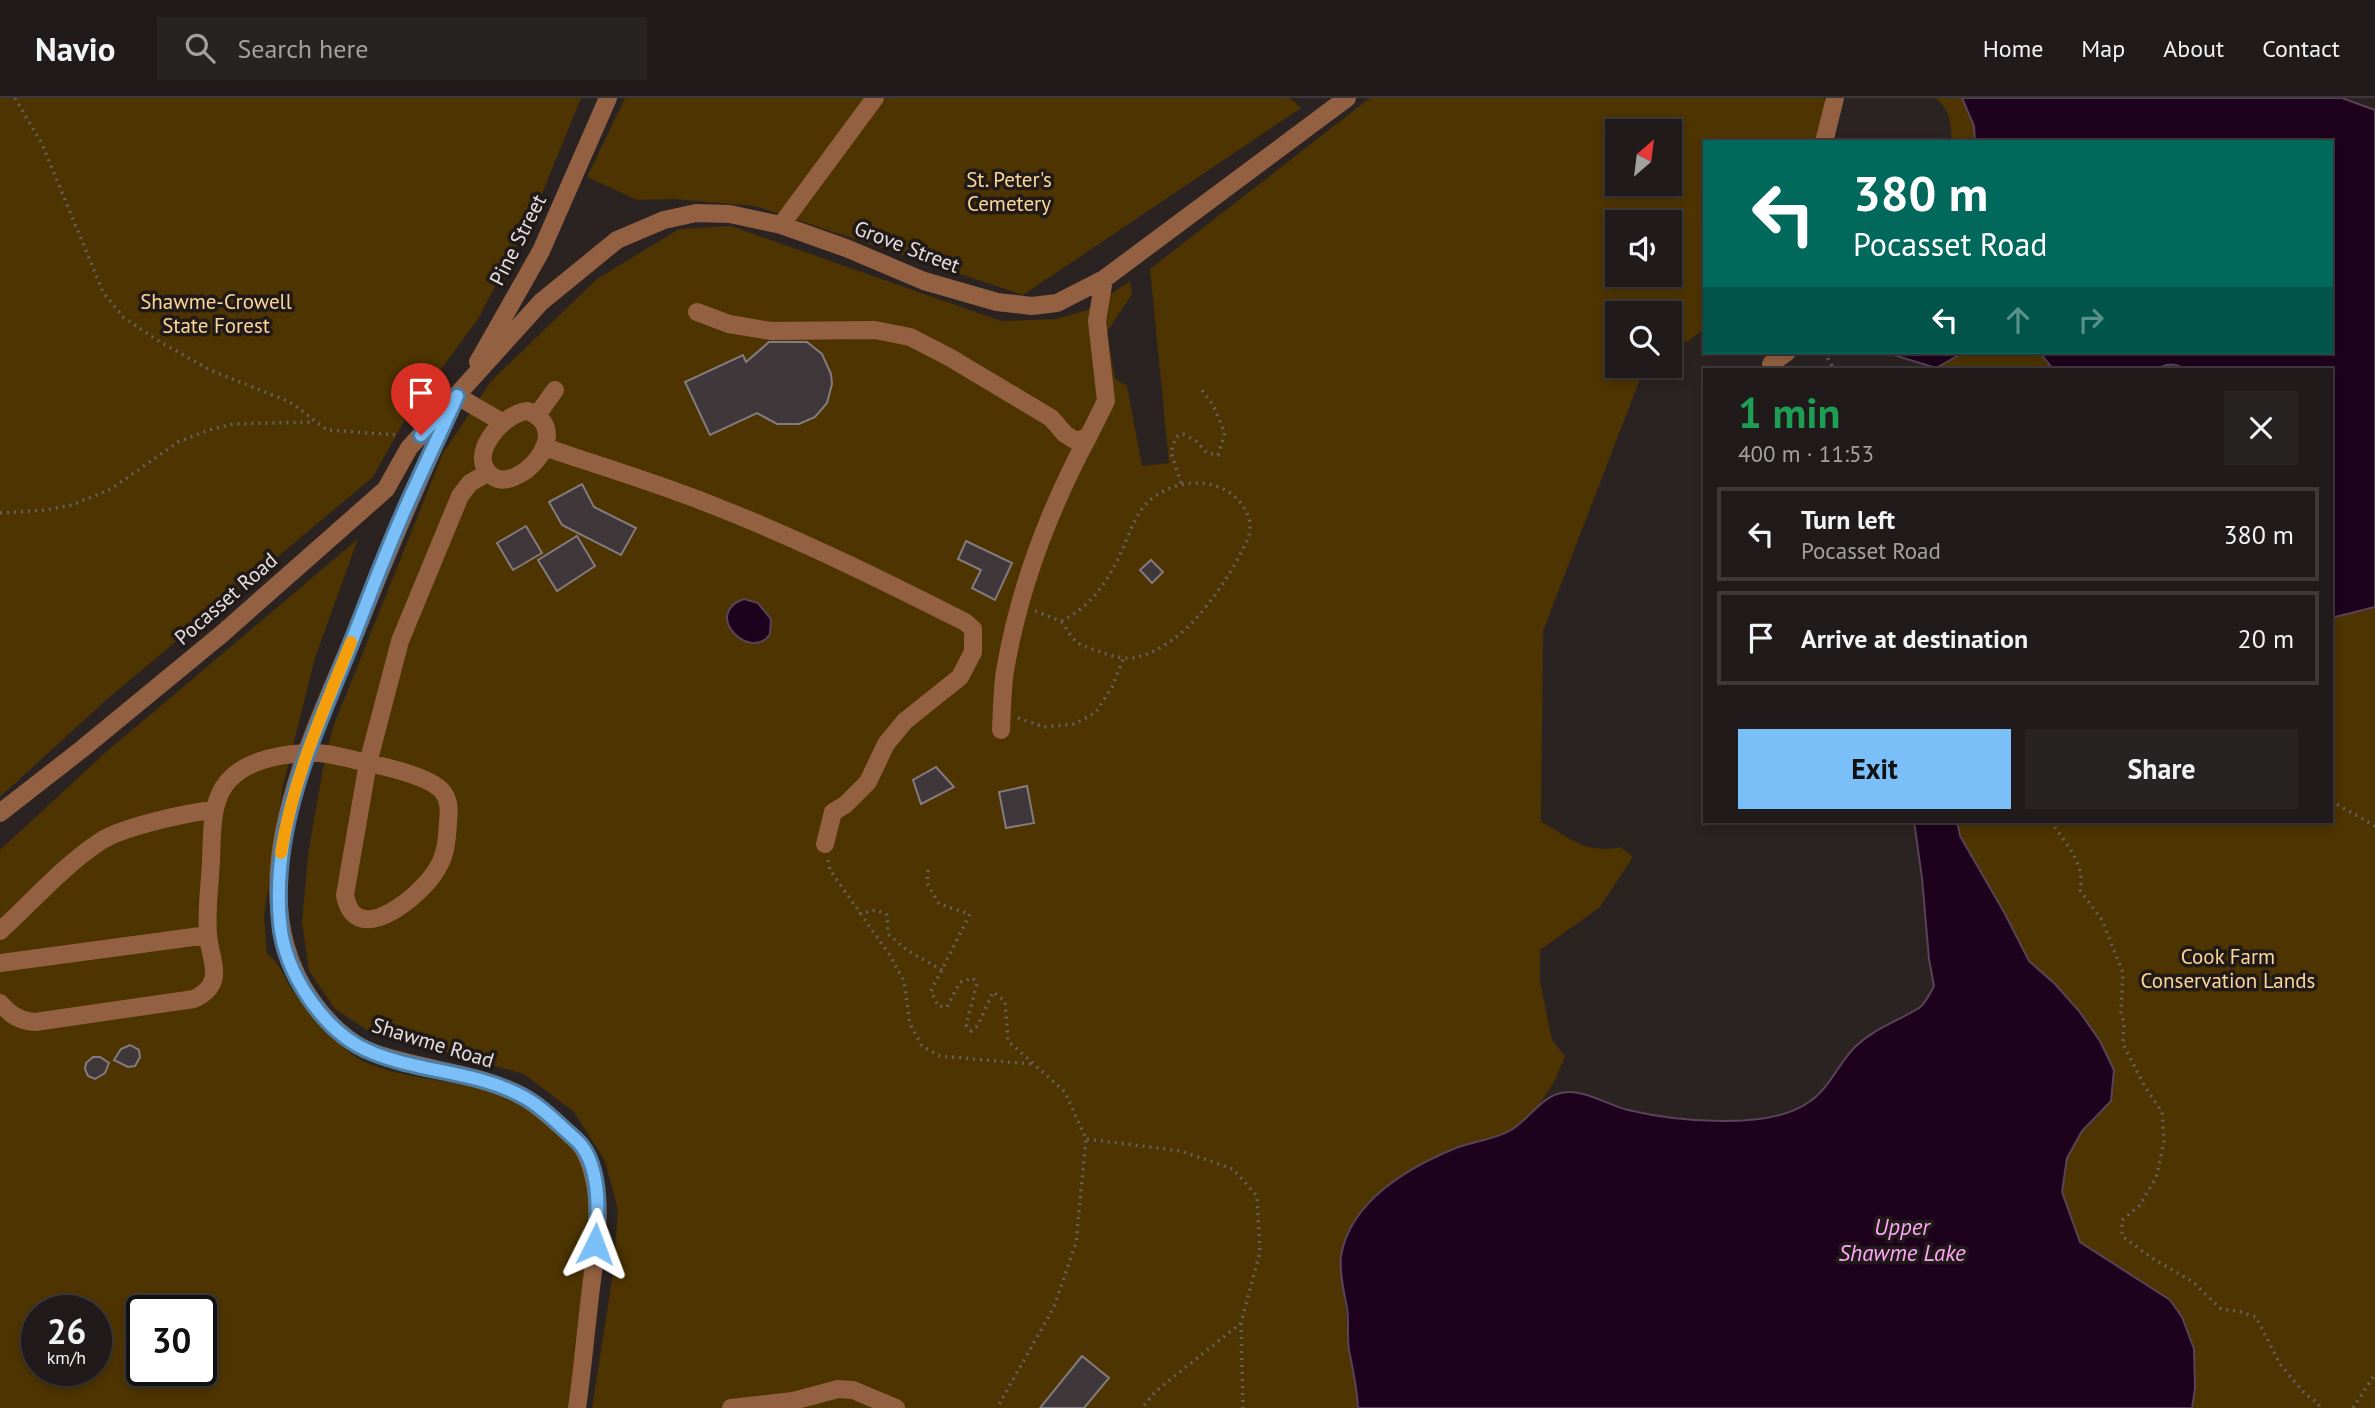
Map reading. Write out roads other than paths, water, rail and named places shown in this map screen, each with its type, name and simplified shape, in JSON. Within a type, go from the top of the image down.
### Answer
[{"type":"street","name":"Pine Street","points":[[457,396],[541,251],[608,98]]},
{"type":"street","points":[[781,225],[875,98]]},
{"type":"street","name":"Grove Street","points":[[457,396],[541,302],[617,240],[664,220],[696,213],[730,214],[781,225],[846,248],[924,281],[997,302],[1032,306],[1057,303],[1104,279],[1347,98]]},
{"type":"street","points":[[1824,140],[1835,98]]},
{"type":"street","points":[[1001,730],[1005,673],[1016,621],[1048,517],[1106,401],[1097,321],[1104,279]]},
{"type":"street","points":[[696,312],[729,324],[771,331],[875,330],[910,337],[1051,418],[1065,434],[1076,441],[1088,437]]},
{"type":"street","points":[[1771,364],[1784,354]]},
{"type":"street","points":[[537,415],[555,390]]},
{"type":"street","points":[[457,396],[502,422]]},
{"type":"street","name":"Pocasset Road","points":[[0,813],[82,750],[223,634],[386,489],[409,448],[457,396]]},
{"type":"street","name":"Shawme Road","points":[[457,396],[409,500],[307,752],[287,819],[280,862],[280,924],[285,948],[298,980],[316,1008],[339,1032],[370,1052],[490,1083],[519,1095],[543,1110],[582,1146],[594,1172],[598,1217],[577,1408]]},
{"type":"street","points":[[528,411],[537,415],[547,426],[544,447],[526,469],[508,481],[496,480],[487,473],[483,463],[484,452],[502,422],[519,412],[528,411]]},
{"type":"street","points":[[544,447],[710,504],[754,522],[847,563],[965,622],[973,629],[973,652],[960,677],[905,720],[886,744],[868,782],[845,805],[833,812],[825,844]]},
{"type":"street","points":[[0,1003],[12,1016],[22,1021],[35,1022],[194,999],[209,989],[215,972],[208,935],[215,810],[220,794],[236,772],[258,761],[307,752],[368,763],[438,787],[447,797],[449,810],[447,844],[436,872],[410,899],[384,917],[376,919],[358,916],[346,903],[345,895],[368,763],[400,641],[460,496],[470,483],[487,473]]},
{"type":"street","points":[[0,931],[83,854],[104,839],[191,812],[215,810]]},
{"type":"street","points":[[0,963],[208,935]]},
{"type":"street","points":[[731,1408],[793,1401],[838,1389],[853,1390],[896,1408]]},
{"type":"water","points":[[1962,98],[2342,98],[2375,110],[2375,607],[2333,618],[2333,368],[2183,368],[2171,364],[2159,368],[2052,368],[2041,354],[2333,354],[2333,140],[1975,140],[1974,126]]},
{"type":"water","points":[[1890,354],[1960,354],[1936,368]]},
{"type":"water","points":[[744,599],[758,603],[771,619],[770,634],[762,641],[752,643],[742,640],[728,624],[727,615],[732,606]]},
{"type":"water","name":"Upper Shawme Lake","points":[[1914,823],[1957,823],[1960,836],[2029,961],[2055,984],[2079,1011],[2100,1041],[2114,1070],[2111,1101],[2082,1131],[2067,1158],[2062,1192],[2080,1242],[2170,1300],[2182,1317],[2194,1349],[2195,1388],[2192,1408],[1358,1408],[1349,1350],[1348,1313],[1342,1282],[1341,1256],[1347,1236],[1369,1203],[1401,1176],[1419,1165],[1456,1148],[1504,1133],[1517,1126],[1547,1099],[1561,1093],[1578,1093],[1620,1108],[1647,1114],[1721,1121],[1770,1117],[1792,1111],[1809,1102],[1823,1089],[1856,1046],[1879,1029],[1919,1008],[1934,986]]},
{"type":"park label","name":"St. Peter's Cemetery","points":[[1009,192]]},
{"type":"park label","name":"Shawme-Crowell State Forest","points":[[216,314]]},
{"type":"park label","name":"Cook Farm Conservation Lands","points":[[2228,969]]}]
